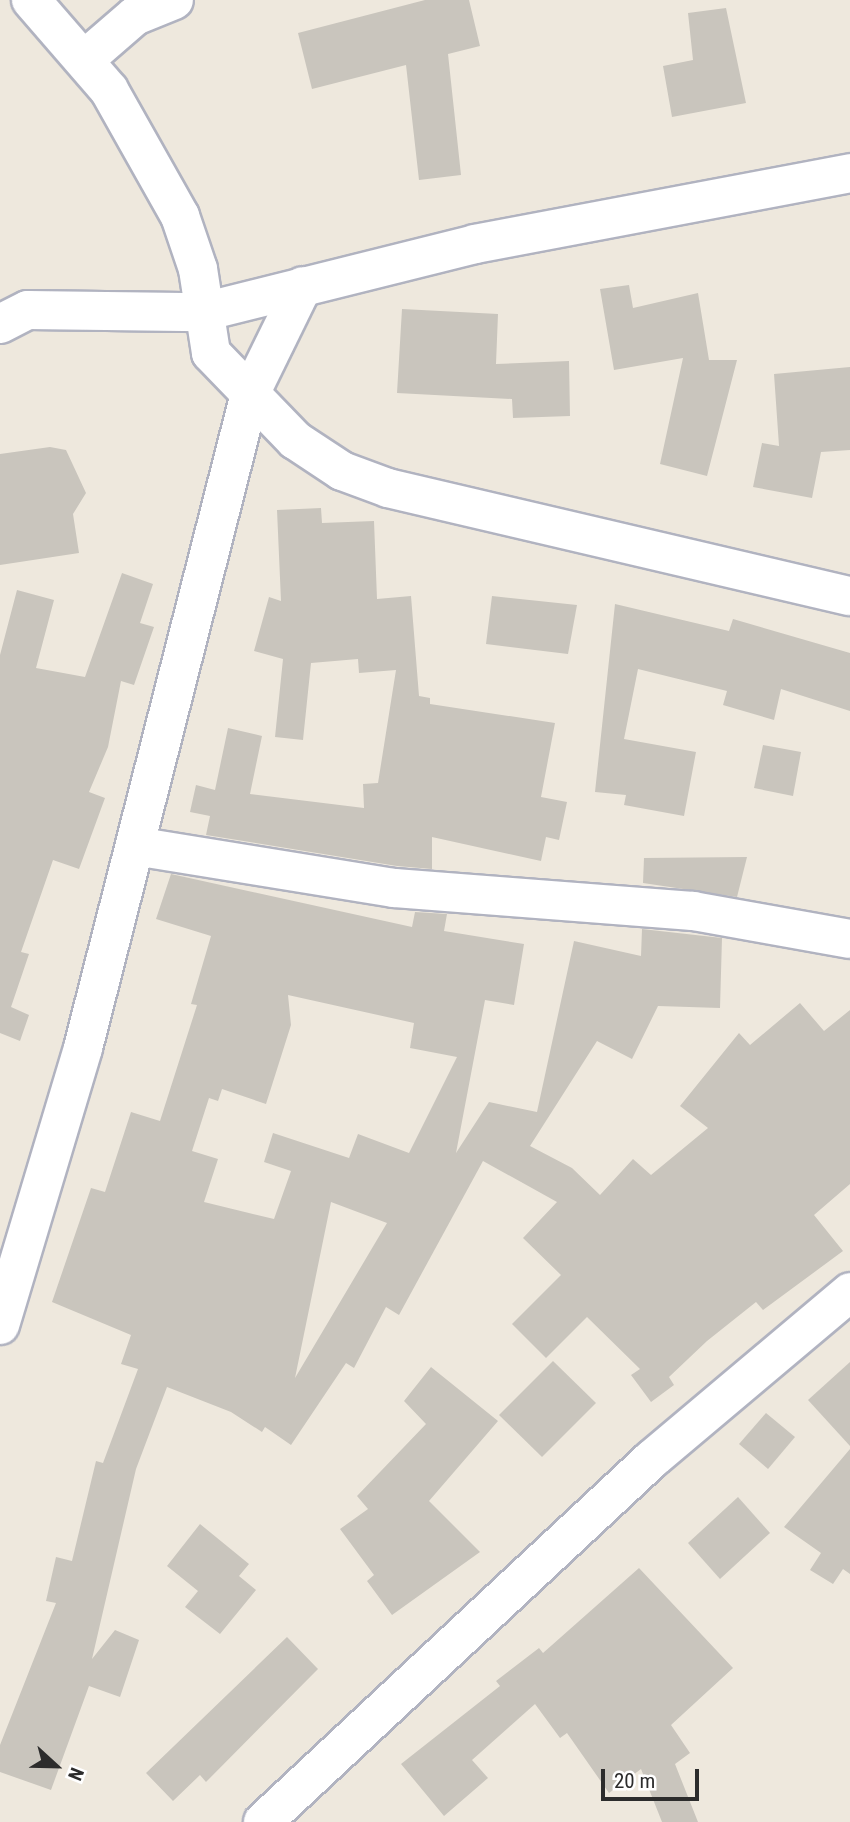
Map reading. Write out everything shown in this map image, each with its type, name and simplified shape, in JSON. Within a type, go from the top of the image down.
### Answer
[{"type":"street","points":[[32,0],[109,90],[180,216],[198,269],[211,353],[295,440],[342,471],[388,488],[850,596]]},
{"type":"street","points":[[84,60],[135,16],[174,0]]},
{"type":"street","points":[[9,310],[203,312],[475,244],[850,173]]},
{"type":"street","points":[[0,1325],[135,846],[250,394],[303,286]]},
{"type":"street","points":[[135,846],[394,888],[693,911],[850,939]]},
{"type":"street","points":[[263,1822],[643,1467],[850,1292]]},
{"type":"building","points":[[425,0],[469,0],[480,46],[448,54],[461,175],[419,180],[406,65],[312,89],[298,33]]},
{"type":"building","points":[[726,8],[746,103],[672,117],[663,66],[693,60],[688,13]]},
{"type":"building","points":[[629,285],[633,308],[698,293],[709,360],[737,360],[707,476],[660,464],[683,358],[614,370],[600,289]]},
{"type":"building","points":[[402,309],[498,314],[496,364],[569,361],[570,416],[513,418],[512,399],[397,393]]},
{"type":"building","points":[[850,367],[850,450],[821,452],[812,498],[753,487],[762,443],[779,446],[774,374]]},
{"type":"building","points":[[50,447],[66,450],[86,493],[73,514],[79,553],[0,565],[0,454]]},
{"type":"building","points":[[321,508],[322,523],[374,521],[377,599],[411,596],[419,696],[430,698],[430,704],[555,723],[541,797],[567,802],[559,840],[546,837],[541,861],[432,837],[432,869],[397,866],[206,835],[210,816],[190,812],[196,785],[215,790],[228,728],[262,736],[250,794],[364,808],[363,784],[378,783],[396,670],[359,673],[358,659],[311,663],[303,740],[275,737],[283,659],[254,651],[269,597],[281,601],[277,510]]},
{"type":"building","points":[[122,573],[153,584],[140,623],[154,627],[134,685],[121,681],[108,747],[89,792],[105,798],[79,869],[53,860],[21,952],[29,954],[11,1007],[29,1015],[20,1041],[0,1033],[0,655],[17,590],[54,600],[36,668],[85,677]]},
{"type":"building","points":[[492,596],[577,605],[568,654],[486,644]]},
{"type":"building","points":[[615,604],[729,631],[733,619],[850,653],[850,711],[781,689],[774,720],[723,705],[727,691],[638,669],[624,739],[696,752],[684,816],[624,805],[626,795],[595,792]]},
{"type":"building","points":[[763,745],[801,752],[793,796],[754,788]]},
{"type":"building","points":[[747,857],[737,897],[643,883],[644,858]]},
{"type":"building","points":[[171,874],[412,927],[415,912],[447,914],[444,931],[524,944],[514,1005],[485,1000],[456,1153],[489,1102],[537,1112],[574,941],[641,956],[642,929],[722,938],[720,1008],[658,1006],[632,1059],[597,1041],[530,1146],[572,1168],[600,1195],[633,1159],[651,1175],[708,1128],[680,1106],[739,1033],[750,1045],[800,1003],[824,1031],[850,1010],[850,1184],[814,1215],[843,1251],[763,1310],[756,1302],[707,1341],[669,1377],[674,1385],[651,1402],[631,1375],[640,1369],[587,1317],[546,1358],[512,1324],[561,1275],[523,1238],[557,1202],[483,1161],[399,1315],[386,1307],[354,1368],[346,1363],[291,1445],[265,1427],[262,1432],[231,1412],[167,1387],[136,1469],[92,1659],[115,1630],[139,1640],[120,1697],[89,1686],[51,1790],[0,1772],[0,1745],[56,1603],[46,1601],[56,1557],[72,1561],[96,1461],[103,1463],[138,1369],[121,1364],[131,1335],[52,1302],[91,1188],[105,1192],[131,1112],[160,1121],[197,1005],[191,1004],[211,936],[156,919]],"holes":[[[288,995],[414,1023],[410,1048],[457,1057],[409,1153],[358,1134],[349,1158],[273,1133],[264,1162],[291,1171],[274,1219],[204,1202],[218,1159],[192,1151],[209,1098],[218,1101],[222,1089],[266,1104],[291,1025]],[[331,1202],[387,1223],[295,1378]]]},
{"type":"building","points":[[553,1361],[596,1403],[542,1457],[499,1415]]},
{"type":"building","points":[[850,1362],[850,1446],[808,1400]]},
{"type":"building","points":[[431,1367],[498,1421],[429,1501],[480,1552],[392,1615],[367,1581],[374,1575],[340,1529],[368,1509],[357,1496],[426,1424],[404,1401]]},
{"type":"building","points":[[766,1413],[795,1437],[768,1469],[739,1444]]},
{"type":"building","points":[[850,1449],[850,1574],[843,1569],[833,1584],[810,1570],[821,1553],[784,1527]]},
{"type":"building","points":[[738,1497],[770,1533],[720,1579],[688,1543]]},
{"type":"building","points":[[200,1524],[249,1564],[239,1576],[256,1590],[220,1634],[185,1607],[198,1591],[167,1566]]},
{"type":"building","points":[[639,1568],[733,1668],[671,1725],[690,1753],[675,1764],[698,1822],[662,1822],[641,1769],[609,1793],[567,1733],[560,1738],[535,1704],[472,1760],[488,1778],[444,1816],[401,1764],[500,1686],[496,1681],[539,1648],[543,1653]]},
{"type":"building","points":[[287,1637],[318,1669],[206,1782],[200,1775],[173,1801],[146,1773]]}]
